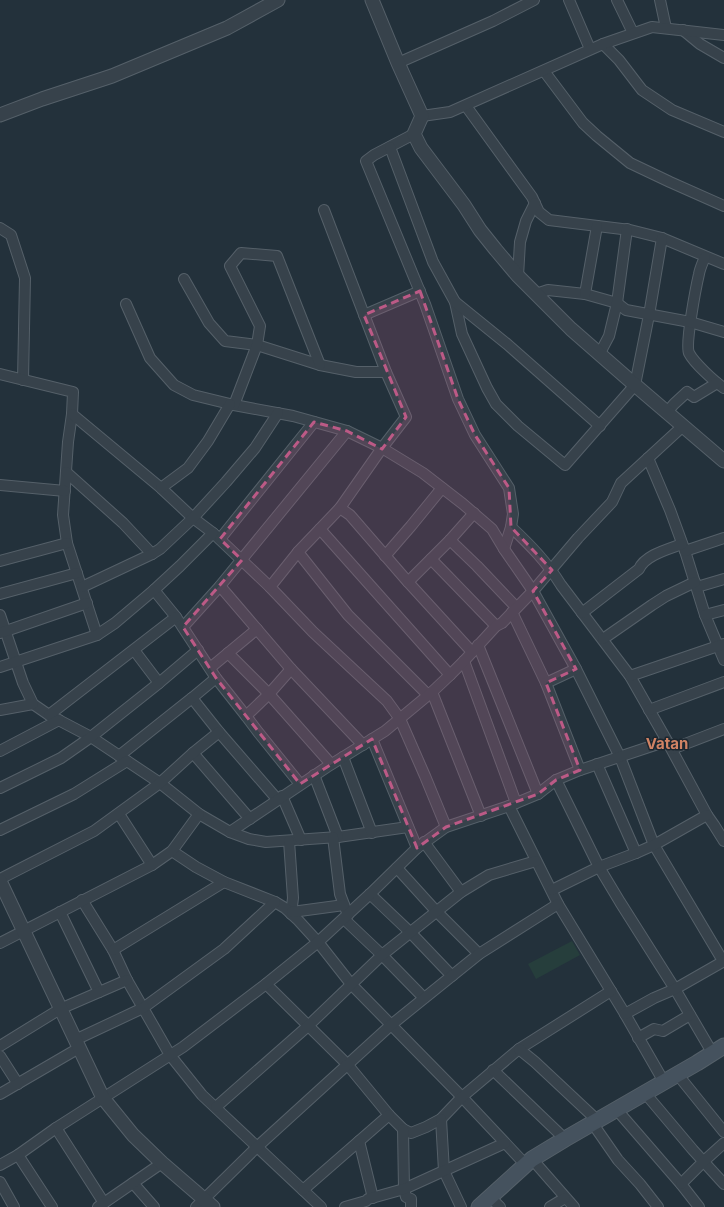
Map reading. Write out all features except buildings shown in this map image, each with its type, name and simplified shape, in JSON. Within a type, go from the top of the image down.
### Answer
[{"type":"main road","points":[[478,1207],[528,1162],[719,1050]]},
{"type":"street","points":[[372,0],[422,116],[414,134],[374,155],[366,162],[420,290],[458,399],[475,435],[509,488],[512,514],[511,527],[504,549]]},
{"type":"street","points":[[398,63],[493,21],[534,0]]},
{"type":"street","points":[[569,0],[590,49]]},
{"type":"street","points":[[617,0],[634,33]]},
{"type":"street","points":[[660,0],[666,28]]},
{"type":"street","points":[[0,115],[42,99],[112,76],[227,28],[272,1]]},
{"type":"street","points":[[422,116],[450,112],[466,106],[590,49],[652,27],[724,35]]},
{"type":"street","points":[[683,30],[700,44],[724,58]]},
{"type":"street","points":[[603,44],[619,60],[642,90],[672,110],[724,132]]},
{"type":"street","points":[[544,70],[583,123],[630,162],[724,206]]},
{"type":"street","points":[[466,106],[532,197],[539,212],[549,220],[627,229],[662,238],[724,264]]},
{"type":"street","points":[[414,134],[421,148],[464,205],[480,230],[518,276],[571,329],[724,461]]},
{"type":"street","points":[[390,147],[433,262],[455,302],[462,334],[487,388],[496,404],[518,426],[565,464],[635,385],[662,238]]},
{"type":"street","points":[[518,276],[520,242],[526,221],[535,203]]},
{"type":"street","points":[[270,587],[298,552],[340,508],[382,448],[406,417],[386,372],[324,210]]},
{"type":"street","points":[[585,294],[597,226]]},
{"type":"street","points":[[0,228],[11,235],[25,278],[23,380]]},
{"type":"street","points":[[600,353],[609,336],[617,303],[627,229]]},
{"type":"street","points":[[161,488],[188,468],[208,441],[232,404],[257,346],[260,326],[230,266],[241,254],[277,256],[320,365]]},
{"type":"street","points":[[667,412],[688,392],[694,397],[720,386],[692,359],[688,352],[690,322],[699,273],[705,257]]},
{"type":"street","points":[[184,279],[210,322],[225,341],[257,346],[320,365],[356,372],[386,372]]},
{"type":"street","points":[[364,315],[420,290]]},
{"type":"street","points":[[536,294],[548,290],[585,294],[617,303],[626,310],[690,322],[724,332]]},
{"type":"street","points":[[455,302],[507,344],[600,426]]},
{"type":"street","points":[[126,304],[150,358],[174,385],[193,395],[278,413],[347,431],[382,448],[423,473],[492,529],[533,592],[576,669],[620,757],[654,845],[723,961],[675,989],[654,998],[625,1014]]},
{"type":"street","points":[[0,374],[72,392],[72,414],[68,442],[64,515],[67,543],[98,635]]},
{"type":"street","points":[[82,587],[160,549],[193,518],[226,482],[255,448],[278,413]]},
{"type":"street","points":[[72,414],[216,536],[270,587],[313,632],[387,701],[400,719],[446,827]]},
{"type":"street","points":[[0,667],[98,635],[115,624],[216,536],[314,422]]},
{"type":"street","points":[[230,832],[300,784],[385,731],[430,693],[464,661],[496,626],[502,623],[533,592],[578,538],[612,502],[621,483],[683,426]]},
{"type":"street","points":[[183,626],[242,560],[347,431]]},
{"type":"street","points":[[648,458],[683,548],[705,615],[721,645],[724,660]]},
{"type":"street","points":[[66,472],[123,523],[152,554]]},
{"type":"street","points":[[0,485],[65,491]]},
{"type":"street","points":[[385,556],[442,488]]},
{"type":"street","points":[[340,508],[350,515],[408,582],[475,648],[538,794]]},
{"type":"street","points":[[408,582],[450,540],[474,513]]},
{"type":"street","points":[[511,527],[534,549],[552,570],[561,585],[630,676],[670,745],[707,815],[724,841]]},
{"type":"street","points":[[320,529],[450,675]]},
{"type":"street","points":[[582,613],[639,569],[640,566],[652,556],[724,538]]},
{"type":"street","points":[[450,540],[477,566],[514,610],[546,683],[580,770]]},
{"type":"street","points":[[0,561],[67,543]]},
{"type":"street","points":[[298,552],[348,615],[430,693],[481,816]]},
{"type":"street","points":[[430,559],[496,626]]},
{"type":"street","points":[[0,594],[77,573]]},
{"type":"street","points":[[603,639],[656,602],[696,585],[724,579]]},
{"type":"street","points":[[220,586],[291,669],[363,745]]},
{"type":"street","points":[[154,590],[183,626],[216,678],[300,784]]},
{"type":"street","points":[[3,632],[87,604]]},
{"type":"street","points":[[705,615],[724,610]]},
{"type":"street","points":[[0,615],[3,632],[33,704],[49,715],[91,737],[160,783],[199,814],[230,832],[248,839],[266,842],[335,837],[408,827]]},
{"type":"street","points":[[49,715],[176,617]]},
{"type":"street","points":[[210,668],[257,629]]},
{"type":"street","points":[[630,676],[721,645]]},
{"type":"street","points":[[134,650],[160,683]]},
{"type":"street","points":[[0,787],[61,758],[91,737],[160,683],[198,650]]},
{"type":"street","points":[[228,653],[269,694],[331,764]]},
{"type":"street","points":[[464,661],[513,804],[536,861],[558,904],[625,1014],[664,1082]]},
{"type":"street","points":[[246,716],[269,694],[291,669]]},
{"type":"street","points":[[546,683],[576,669]]},
{"type":"street","points":[[0,830],[74,794],[123,759],[216,678]]},
{"type":"street","points":[[649,710],[724,682]]},
{"type":"street","points":[[192,698],[219,732],[280,798],[301,840]]},
{"type":"street","points":[[0,710],[33,704]]},
{"type":"street","points":[[0,751],[59,720]]},
{"type":"street","points":[[0,1165],[18,1155],[56,1128],[183,1047],[266,984],[318,942],[420,845],[446,827],[481,816],[538,794],[556,780],[596,764],[724,729]]},
{"type":"street","points":[[219,732],[160,783],[94,831],[0,880],[103,1098],[133,1135],[204,1204],[257,1147],[391,1025],[479,954],[558,904]]},
{"type":"street","points":[[372,739],[408,827],[420,845],[461,892]]},
{"type":"street","points":[[193,753],[250,819]]},
{"type":"street","points":[[343,756],[372,833]]},
{"type":"street","points":[[596,764],[636,853]]},
{"type":"street","points":[[314,775],[335,837],[340,894],[346,917],[424,998]]},
{"type":"street","points":[[556,780],[599,867],[620,902],[627,911],[690,1015],[719,1050]]},
{"type":"street","points":[[119,814],[152,865]]},
{"type":"street","points":[[0,942],[152,865],[172,851],[199,814]]},
{"type":"street","points":[[552,890],[599,867],[654,845],[707,815]]},
{"type":"street","points":[[714,825],[724,820]]},
{"type":"street","points":[[290,841],[293,898],[292,913]]},
{"type":"street","points":[[172,851],[196,868],[224,882],[275,902],[292,913],[318,942],[351,984],[505,1143],[528,1162],[574,1207]]},
{"type":"street","points":[[216,1107],[308,1026],[382,955],[436,911],[461,892],[489,875],[536,861]]},
{"type":"street","points":[[397,868],[436,911],[479,954]]},
{"type":"street","points":[[113,950],[224,882]]},
{"type":"street","points":[[370,894],[410,932],[452,976]]},
{"type":"street","points":[[82,900],[113,950],[127,980],[170,1055],[202,1095],[321,1207]]},
{"type":"street","points":[[0,1094],[18,1084],[77,1044],[143,1008],[224,949],[275,902]]},
{"type":"street","points":[[292,913],[344,905]]},
{"type":"street","points":[[60,912],[100,992]]},
{"type":"street","points":[[0,1046],[60,1009],[127,980]]},
{"type":"street","points":[[266,984],[347,1064],[402,1129],[411,1133],[426,1128],[442,1119],[462,1097],[519,1049],[610,991]]},
{"type":"street","points":[[638,1038],[654,1030],[663,1031],[690,1015]]},
{"type":"street","points":[[519,1049],[535,1062],[596,1122],[618,1160],[658,1207]]},
{"type":"street","points":[[0,1056],[18,1084]]},
{"type":"street","points":[[493,1070],[565,1139]]},
{"type":"street","points":[[678,1075],[724,1132]]},
{"type":"street","points":[[645,1093],[724,1184]]},
{"type":"street","points":[[617,1110],[699,1207]]},
{"type":"street","points":[[303,1190],[389,1115]]},
{"type":"street","points":[[442,1119],[444,1171],[461,1207]]},
{"type":"street","points":[[56,1128],[106,1204],[162,1163]]},
{"type":"street","points":[[402,1129],[404,1189],[406,1197],[410,1199],[411,1207]]},
{"type":"street","points":[[359,1141],[369,1202]]},
{"type":"street","points":[[345,1207],[369,1202],[404,1189],[505,1143]]},
{"type":"street","points":[[681,1184],[724,1143]]},
{"type":"street","points":[[18,1155],[52,1207]]},
{"type":"street","points":[[0,1182],[14,1207]]},
{"type":"street","points":[[133,1183],[154,1207]]},
{"type":"street","points":[[489,1196],[500,1207]]},
{"type":"street","points":[[550,1207],[565,1198]]},
{"type":"highlighted area","points":[[420,291],[458,399],[475,435],[509,488],[511,527],[552,570],[533,591],[576,669],[546,683],[580,770],[556,780],[538,794],[446,827],[417,848],[372,739],[300,784],[216,678],[183,627],[242,560],[220,539],[314,422],[347,431],[382,449],[406,417],[364,315]]},
{"type":"green space","points":[[572,941],[580,955],[536,979],[528,964]]},
{"type":"district","name":"Vatan","points":[[667,744]]}]
